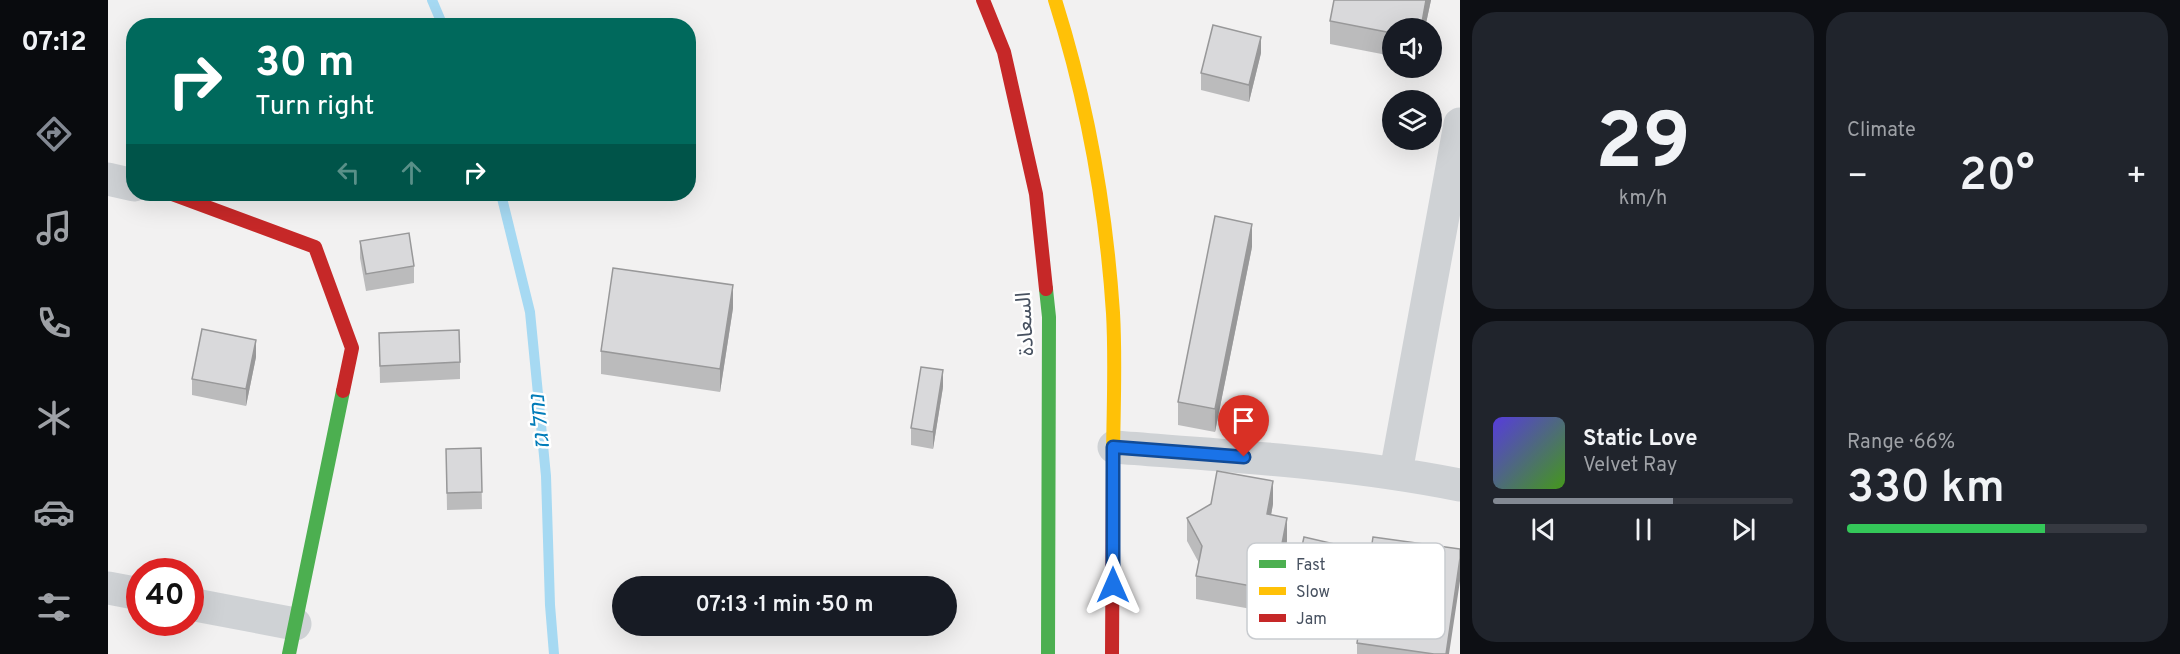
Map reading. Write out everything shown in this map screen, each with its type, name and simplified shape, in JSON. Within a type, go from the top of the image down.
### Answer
[{"type":"street","name":"السعادة","points":[[983,0],[1004,52],[1036,194],[1046,283],[1049,317],[1048,654]]},
{"type":"street","points":[[1055,0],[1066,35],[1100,184],[1113,314],[1112,654]]},
{"type":"street","points":[[1395,472],[1460,124]]},
{"type":"street","points":[[108,179],[126,183]]},
{"type":"street","points":[[191,201],[315,247],[352,348],[292,639],[204,609]]},
{"type":"street","points":[[1113,447],[1332,464],[1395,472],[1460,485]]},
{"type":"street","points":[[108,588],[126,591]]},
{"type":"building","points":[[1334,0],[1426,0],[1423,18],[1382,18],[1382,31],[1330,21]]},
{"type":"building","points":[[1213,25],[1261,37],[1249,85],[1201,73]]},
{"type":"building","points":[[1215,216],[1252,224],[1215,409],[1178,402]]},
{"type":"building","points":[[409,233],[414,266],[366,274],[360,241]]},
{"type":"building","points":[[613,268],[733,285],[720,369],[601,351]]},
{"type":"building","points":[[202,329],[256,340],[246,389],[192,379]]},
{"type":"building","points":[[459,330],[460,362],[380,366],[379,333]]},
{"type":"building","points":[[921,367],[943,370],[933,432],[911,428]]},
{"type":"building","points":[[481,448],[482,492],[447,493],[446,449]]},
{"type":"building","points":[[1217,471],[1273,481],[1267,514],[1287,518],[1282,543],[1247,543],[1247,585],[1196,576],[1202,546],[1187,518],[1211,504]]},
{"type":"building","points":[[1304,537],[1330,543],[1303,543]]},
{"type":"building","points":[[1373,537],[1416,543],[1372,543]]},
{"type":"building","points":[[1445,547],[1460,549],[1446,654],[1357,643],[1358,639],[1445,639]]},
{"type":"waterway","name":"נחל גז","points":[[432,0],[440,18]]},
{"type":"waterway","name":"נחל גז","points":[[503,201],[530,312],[546,476],[554,654]]},
{"type":"traffic: fast","points":[[1046,289],[1049,317],[1048,654]]},
{"type":"traffic: fast","points":[[289,654],[343,391]]},
{"type":"traffic: slow","points":[[1055,0],[1086,115],[1100,194],[1110,273],[1114,332],[1113,468]]},
{"type":"traffic: jam","points":[[983,0],[1004,52],[1036,194],[1046,289]]},
{"type":"traffic: jam","points":[[191,201],[315,247],[352,348],[343,391]]},
{"type":"traffic: jam","points":[[1112,654],[1113,468]]},
{"type":"route","points":[[1113,585],[1113,447],[1244,457]]}]
